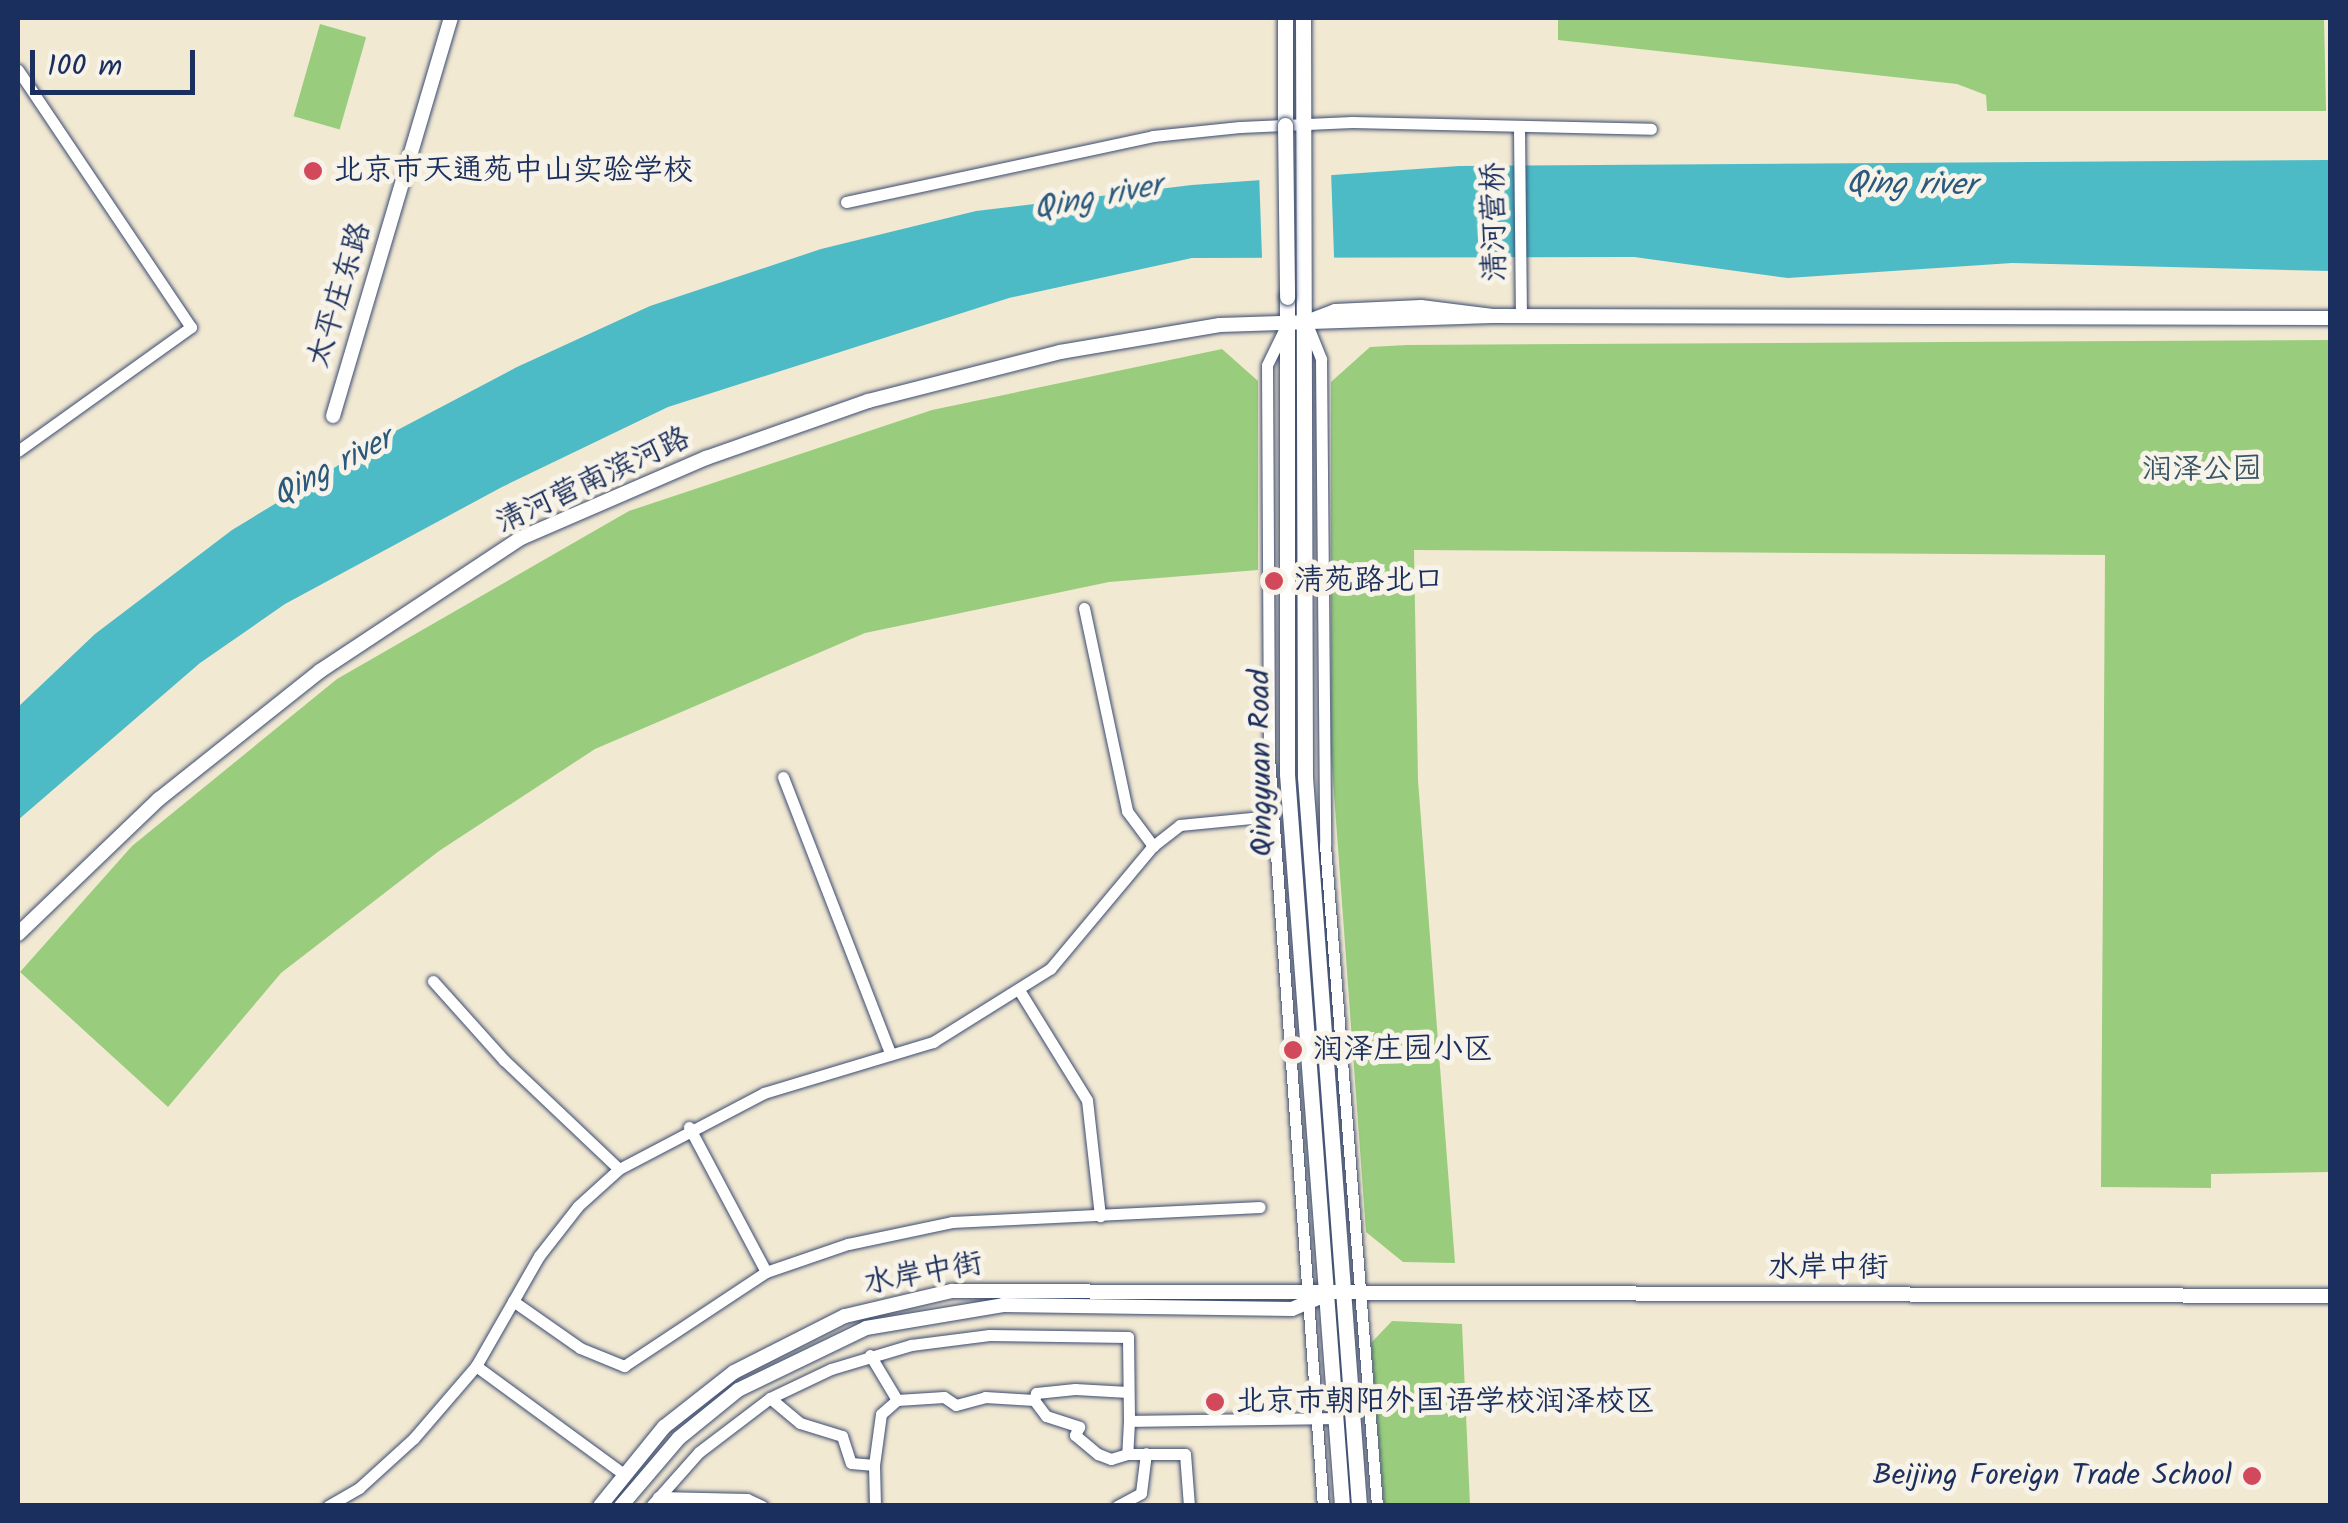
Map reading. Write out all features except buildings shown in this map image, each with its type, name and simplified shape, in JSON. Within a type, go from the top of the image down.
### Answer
[{"type":"main road","name":"Qingyuan Road","points":[[1285,18],[1287,774],[1342,1506]]},
{"type":"main road","name":"Qingyuan Road","points":[[1302,18],[1305,777],[1352,1295],[1359,1506]]},
{"type":"street","name":"太平庄东路","points":[[333,416],[451,18]]},
{"type":"street","points":[[18,70],[191,327],[18,450]]},
{"type":"street","points":[[846,202],[1153,136],[1304,125],[1652,129]]},
{"type":"street","name":"清河营桥","points":[[1518,128],[1521,316]]},
{"type":"street","points":[[1306,322],[1492,316],[2330,318]]},
{"type":"street","name":"清河营南滨河路","points":[[18,934],[158,799],[320,671],[522,538],[706,458],[868,401],[1060,352],[1220,325],[1306,322]]},
{"type":"street","points":[[1288,323],[1267,365],[1272,816],[1323,1506]]},
{"type":"street","points":[[1084,608],[1127,811],[1153,846]]},
{"type":"street","points":[[783,777],[889,1050]]},
{"type":"street","points":[[328,1506],[359,1488],[414,1438],[476,1366],[578,1206],[619,1170],[689,1128],[889,1050],[932,1042],[1050,969],[1153,846],[1180,825],[1272,816]]},
{"type":"street","points":[[433,981],[504,1060],[619,1170]]},
{"type":"street","points":[[1020,990],[1086,1100],[1100,1216]]},
{"type":"street","points":[[689,1128],[766,1272]]},
{"type":"street","points":[[514,1301],[580,1348],[624,1366],[766,1272],[848,1244],[952,1222],[1260,1208]]},
{"type":"street","name":"水岸中街","points":[[600,1506],[664,1427],[734,1372],[798,1334],[880,1306],[980,1288],[1307,1297],[2330,1296]]},
{"type":"street","points":[[1352,1295],[1377,1506]]},
{"type":"street","name":"水岸中街","points":[[621,1506],[679,1438],[738,1390],[866,1328],[1003,1305],[1292,1309],[1307,1297]]},
{"type":"street","points":[[655,1501],[699,1452],[770,1398],[870,1355],[989,1335],[1128,1337],[1127,1454]]},
{"type":"street","points":[[870,1355],[897,1400]]},
{"type":"street","points":[[476,1366],[625,1475]]},
{"type":"street","points":[[1034,1400],[1036,1393],[1075,1389],[1128,1392]]},
{"type":"street","points":[[875,1506],[874,1464],[881,1414],[897,1400],[944,1397],[956,1405],[985,1397],[1034,1400],[1046,1416],[1078,1427],[1075,1435],[1111,1460],[1127,1454],[1185,1454],[1189,1506]]},
{"type":"street","points":[[770,1398],[800,1422],[842,1436],[851,1463],[874,1464]]},
{"type":"street","points":[[1129,1421],[1334,1418]]},
{"type":"street","points":[[1117,1506],[1141,1493],[1146,1453]]},
{"type":"street","points":[[655,1501],[747,1499],[762,1506]]},
{"type":"green space","points":[[1558,18],[2324,18],[2326,111],[1987,111],[1986,95],[1957,84],[1558,40]]},
{"type":"green space","points":[[320,24],[366,37],[340,130],[294,116]]},
{"type":"green space","name":"润泽公园","points":[[2330,340],[2330,1172],[2211,1174],[2211,1188],[2101,1187],[2105,555],[1414,550],[1418,780],[1455,1263],[1403,1262],[1366,1232],[1331,752],[1331,382],[1370,347],[1407,345]]},
{"type":"green space","points":[[1222,349],[1258,381],[1258,570],[1109,582],[865,633],[595,749],[439,851],[281,973],[168,1107],[20,972],[132,846],[337,679],[629,511],[932,410]]},
{"type":"green space","points":[[1392,1321],[1462,1324],[1470,1505],[1384,1505],[1371,1343]]},
{"type":"water","name":"Qing river","points":[[2330,160],[2330,271],[2012,263],[1788,278],[1634,257],[1192,258],[1009,298],[668,407],[502,487],[285,604],[200,663],[18,820],[18,707],[95,634],[232,530],[388,435],[517,367],[650,306],[821,249],[976,211],[1192,185],[1459,166]]},
{"type":"pier","points":[[1331,170],[1334,265],[1262,267],[1259,173]]},
{"type":"place","name":"北京市天通苑中山实验学校","points":[[313,171]]},
{"type":"place","name":"清苑路北口","points":[[1274,581]]},
{"type":"place","name":"润泽庄园小区","points":[[1293,1050]]},
{"type":"place","name":"北京市朝阳外国语学校润泽校区","points":[[1215,1402]]},
{"type":"place","name":"Beijing Foreign Trade School","points":[[2252,1476]]}]
